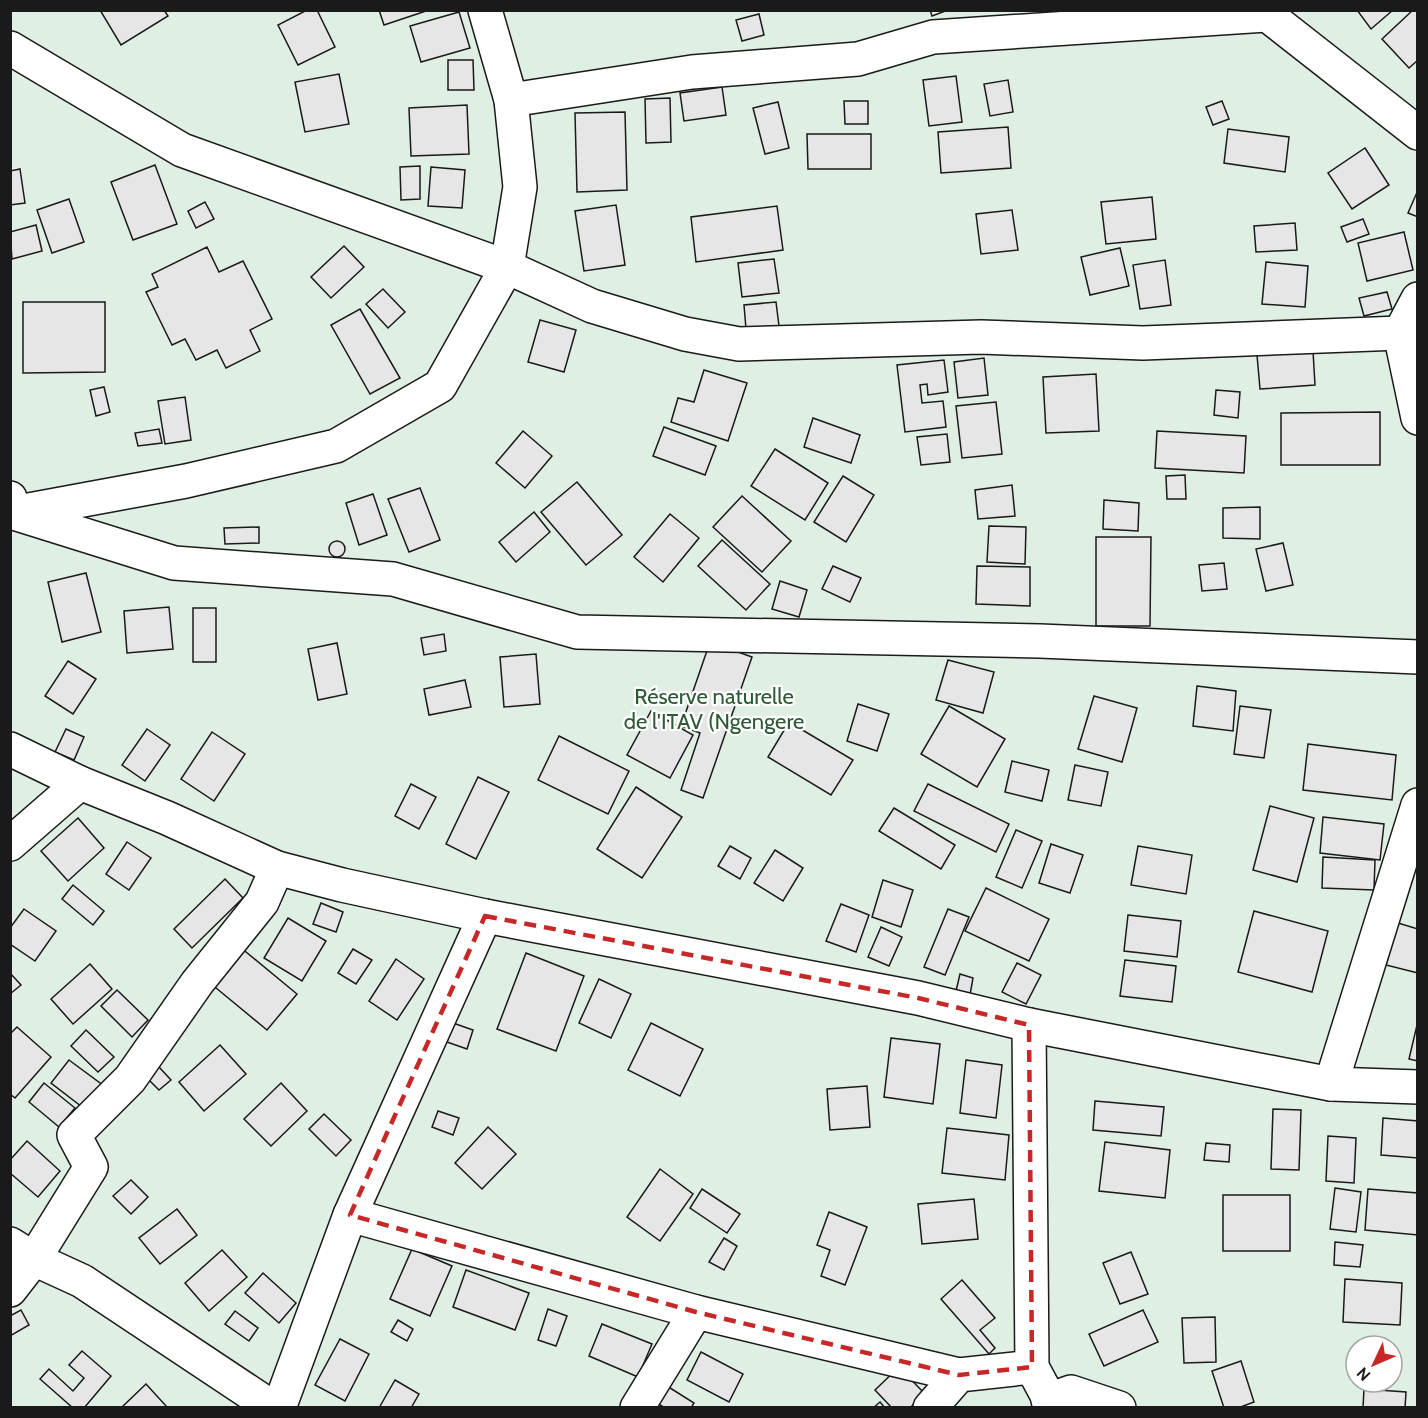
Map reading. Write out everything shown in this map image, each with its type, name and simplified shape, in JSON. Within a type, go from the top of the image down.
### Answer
[{"type":"street","points":[[12,508],[186,481],[336,446],[440,386],[507,267],[520,187],[511,100],[485,10]]},
{"type":"street","points":[[511,100],[692,72],[858,59],[933,37],[1264,13],[1418,133]]},
{"type":"street","points":[[10,48],[182,150],[507,267],[592,306],[684,334],[739,344],[981,337],[1143,342],[1400,333]]},
{"type":"street","points":[[1418,299],[1400,333],[1418,418]]},
{"type":"street","points":[[12,508],[174,563],[393,579],[577,632],[1040,641],[1418,657]]},
{"type":"street","points":[[10,749],[80,783],[167,818],[277,868],[342,885],[485,916],[918,998],[1029,1025],[1330,1084],[1418,1087]]},
{"type":"street","points":[[10,844],[80,783]]},
{"type":"street","points":[[1330,1084],[1418,805]]},
{"type":"street","points":[[10,1290],[22,1252],[91,1167],[74,1135],[130,1079],[196,982],[262,902],[277,868]]},
{"type":"street","points":[[279,1407],[350,1215],[485,916]]},
{"type":"street","points":[[1029,1025],[1032,1367],[1051,1403],[1071,1392],[1119,1407]]},
{"type":"street","points":[[350,1215],[696,1311],[958,1374],[1032,1367]]},
{"type":"street","points":[[22,1252],[82,1281],[273,1407]]},
{"type":"street","points":[[638,1407],[696,1311]]},
{"type":"street","points":[[930,1407],[958,1374]]},
{"type":"highlighted area","points":[[485,916],[918,998],[1029,1025],[1032,1367],[959,1375],[696,1312],[350,1215]]},
{"type":"green space","name":"Réserve naturelle de l'ITAV (Ngengere","points":[[10,11],[1417,11],[1417,1407],[11,1407]]},
{"type":"building","points":[[100,10],[164,10],[168,16],[121,45]]},
{"type":"building","points":[[307,10],[317,10],[335,47],[298,65],[278,25]]},
{"type":"building","points":[[379,10],[429,10],[384,25]]},
{"type":"building","points":[[930,10],[948,10],[932,16]]},
{"type":"building","points":[[1357,10],[1393,10],[1371,29]]},
{"type":"building","points":[[1413,10],[1418,10],[1418,60],[1409,68],[1382,39]]},
{"type":"building","points":[[459,12],[470,48],[421,62],[410,26]]},
{"type":"building","points":[[759,14],[764,35],[742,41],[736,20]]},
{"type":"building","points":[[448,60],[473,60],[474,90],[448,90]]},
{"type":"building","points":[[339,74],[349,124],[305,132],[295,82]]},
{"type":"building","points":[[956,76],[962,122],[929,126],[923,80]]},
{"type":"building","points":[[1008,80],[1013,112],[990,116],[984,84]]},
{"type":"building","points":[[722,87],[726,115],[684,121],[680,93]]},
{"type":"building","points":[[670,98],[671,142],[646,143],[645,99]]},
{"type":"building","points":[[844,101],[868,101],[868,124],[845,124]]},
{"type":"building","points":[[1222,101],[1229,119],[1213,125],[1206,107]]},
{"type":"building","points":[[778,102],[789,148],[765,154],[753,108]]},
{"type":"building","points":[[467,105],[469,154],[411,156],[409,108]]},
{"type":"building","points":[[625,112],[627,190],[577,192],[575,113]]},
{"type":"building","points":[[1008,127],[1011,168],[941,173],[938,132]]},
{"type":"building","points":[[1228,129],[1289,137],[1285,172],[1224,163]]},
{"type":"building","points":[[807,134],[871,134],[871,169],[808,169]]},
{"type":"building","points":[[1365,148],[1389,185],[1352,209],[1328,173]]},
{"type":"building","points":[[155,165],[177,224],[133,240],[111,182]]},
{"type":"building","points":[[420,166],[420,199],[401,200],[400,167]]},
{"type":"building","points":[[431,167],[465,170],[462,208],[428,206]]},
{"type":"building","points":[[20,169],[25,203],[10,205],[10,171]]},
{"type":"building","points":[[1418,190],[1418,217],[1408,213]]},
{"type":"building","points":[[1152,197],[1156,239],[1106,244],[1101,202]]},
{"type":"building","points":[[69,199],[84,242],[52,253],[37,210]]},
{"type":"building","points":[[205,202],[214,219],[196,228],[188,211]]},
{"type":"building","points":[[616,205],[625,265],[584,271],[575,211]]},
{"type":"building","points":[[777,206],[783,250],[696,262],[691,217]]},
{"type":"building","points":[[1012,210],[1018,250],[981,254],[976,214]]},
{"type":"building","points":[[1363,219],[1369,234],[1347,242],[1341,227]]},
{"type":"building","points":[[1295,223],[1297,250],[1256,252],[1254,226]]},
{"type":"building","points":[[36,225],[42,251],[12,259],[10,232]]},
{"type":"building","points":[[1404,232],[1413,270],[1367,281],[1358,243]]},
{"type":"building","points":[[344,246],[364,267],[331,298],[311,277]]},
{"type":"building","points":[[207,247],[219,272],[243,261],[272,319],[250,330],[260,351],[226,368],[217,350],[196,360],[185,339],[172,345],[146,292],[158,287],[152,274]]},
{"type":"building","points":[[1120,248],[1129,286],[1090,295],[1081,257]]},
{"type":"building","points":[[774,259],[779,293],[742,297],[738,263]]},
{"type":"building","points":[[1165,260],[1171,305],[1140,309],[1133,265]]},
{"type":"building","points":[[1266,262],[1308,266],[1305,307],[1262,304]]},
{"type":"building","points":[[383,289],[405,312],[388,328],[366,304]]},
{"type":"building","points":[[1387,292],[1392,309],[1364,316],[1359,298]]},
{"type":"building","points":[[23,302],[105,302],[105,372],[23,373]]},
{"type":"building","points":[[776,302],[779,326],[746,329],[744,305]]},
{"type":"building","points":[[360,309],[400,378],[370,394],[331,325]]},
{"type":"building","points":[[540,320],[576,330],[564,372],[528,362]]},
{"type":"building","points":[[1313,351],[1315,385],[1260,389],[1257,355]]},
{"type":"building","points":[[984,358],[988,395],[958,398],[954,362]]},
{"type":"building","points":[[944,360],[948,392],[928,395],[927,384],[920,385],[922,403],[943,401],[946,427],[905,432],[897,365]]},
{"type":"building","points":[[704,370],[747,383],[728,441],[671,422],[678,398],[694,402]]},
{"type":"building","points":[[1096,374],[1099,431],[1046,433],[1043,377]]},
{"type":"building","points":[[104,387],[110,412],[96,416],[90,390]]},
{"type":"building","points":[[1216,390],[1240,392],[1238,418],[1214,415]]},
{"type":"building","points":[[185,397],[191,440],[165,444],[158,401]]},
{"type":"building","points":[[996,402],[1002,454],[962,458],[956,406]]},
{"type":"building","points":[[1380,412],[1380,465],[1281,465],[1281,413]]},
{"type":"building","points":[[813,418],[860,435],[851,463],[804,447]]},
{"type":"building","points":[[664,427],[716,446],[705,475],[653,456]]},
{"type":"building","points":[[159,429],[162,443],[138,446],[135,433]]},
{"type":"building","points":[[523,431],[552,456],[525,488],[496,463]]},
{"type":"building","points":[[1157,431],[1246,436],[1244,473],[1155,468]]},
{"type":"building","points":[[947,434],[950,462],[921,465],[917,437]]},
{"type":"building","points":[[775,449],[828,483],[805,520],[751,486]]},
{"type":"building","points":[[1185,475],[1186,499],[1167,499],[1166,476]]},
{"type":"building","points":[[843,476],[874,495],[846,542],[814,522]]},
{"type":"building","points":[[577,482],[622,535],[586,565],[541,512]]},
{"type":"building","points":[[1012,485],[1015,516],[978,519],[975,490]]},
{"type":"building","points":[[420,488],[440,540],[409,552],[388,499]]},
{"type":"building","points":[[373,494],[387,535],[359,545],[346,503]]},
{"type":"building","points":[[742,496],[791,541],[762,572],[713,527]]},
{"type":"building","points":[[1104,500],[1139,503],[1138,531],[1103,529]]},
{"type":"building","points":[[1260,507],[1260,539],[1223,538],[1223,508]]},
{"type":"building","points":[[534,512],[550,532],[516,562],[499,542]]},
{"type":"building","points":[[670,514],[699,538],[663,582],[634,557]]},
{"type":"building","points":[[989,526],[1026,527],[1025,564],[987,562]]},
{"type":"building","points":[[259,527],[259,543],[225,544],[224,528]]},
{"type":"building","points":[[1096,537],[1151,537],[1150,626],[1096,626]]},
{"type":"building","points":[[722,540],[770,584],[746,610],[698,566]]},
{"type":"building","points":[[334,541],[340,541],[345,549],[343,555],[334,557],[329,552],[329,546]]},
{"type":"building","points":[[1283,543],[1293,585],[1266,591],[1256,549]]},
{"type":"building","points":[[1224,563],[1227,589],[1202,591],[1199,565]]},
{"type":"building","points":[[833,566],[861,578],[850,602],[822,589]]},
{"type":"building","points":[[977,566],[1030,567],[1030,606],[976,604]]},
{"type":"building","points":[[86,573],[101,632],[62,642],[48,582]]},
{"type":"building","points":[[780,581],[807,590],[799,617],[772,609]]},
{"type":"building","points":[[169,607],[173,649],[127,653],[124,611]]},
{"type":"building","points":[[193,608],[216,608],[216,662],[193,662]]},
{"type":"building","points":[[444,634],[446,651],[424,655],[421,638]]},
{"type":"building","points":[[710,642],[752,657],[703,798],[681,790],[700,733],[681,726]]},
{"type":"building","points":[[337,643],[347,694],[318,700],[308,649]]},
{"type":"building","points":[[536,654],[540,704],[504,707],[500,657]]},
{"type":"building","points":[[948,660],[994,672],[983,713],[936,700]]},
{"type":"building","points":[[68,661],[96,679],[73,714],[45,696]]},
{"type":"building","points":[[465,680],[471,707],[429,715],[424,689]]},
{"type":"building","points":[[1197,686],[1236,691],[1233,731],[1193,726]]},
{"type":"building","points":[[1094,696],[1137,708],[1122,762],[1078,749]]},
{"type":"building","points":[[858,704],[889,714],[877,751],[847,741]]},
{"type":"building","points":[[949,706],[1005,739],[977,787],[921,754]]},
{"type":"building","points":[[1240,706],[1271,710],[1264,758],[1234,754]]},
{"type":"building","points":[[651,711],[693,735],[670,778],[627,755]]},
{"type":"building","points":[[789,722],[853,760],[831,795],[768,757]]},
{"type":"building","points":[[66,729],[84,737],[74,760],[55,752]]},
{"type":"building","points":[[147,729],[170,745],[145,781],[122,765]]},
{"type":"building","points":[[212,732],[245,754],[214,801],[181,779]]},
{"type":"building","points":[[559,736],[629,771],[608,814],[538,780]]},
{"type":"building","points":[[1308,744],[1396,755],[1392,800],[1303,790]]},
{"type":"building","points":[[1012,761],[1049,770],[1042,801],[1005,792]]},
{"type":"building","points":[[1075,765],[1108,772],[1101,806],[1068,800]]},
{"type":"building","points":[[478,777],[509,792],[476,859],[446,844]]},
{"type":"building","points":[[411,784],[436,797],[419,829],[395,816]]},
{"type":"building","points":[[928,784],[1009,824],[996,852],[914,811]]},
{"type":"building","points":[[636,787],[682,817],[642,878],[597,849]]},
{"type":"building","points":[[1270,806],[1314,818],[1297,882],[1253,870]]},
{"type":"building","points":[[894,808],[955,845],[941,869],[879,831]]},
{"type":"building","points":[[1323,817],[1384,824],[1380,860],[1320,853]]},
{"type":"building","points":[[78,818],[104,848],[68,881],[41,851]]},
{"type":"building","points":[[1016,830],[1042,841],[1022,888],[996,877]]},
{"type":"building","points":[[127,842],[151,858],[129,890],[106,874]]},
{"type":"building","points":[[1051,844],[1083,855],[1070,893],[1039,883]]},
{"type":"building","points":[[730,846],[751,858],[740,879],[718,866]]},
{"type":"building","points":[[1138,846],[1192,855],[1186,894],[1131,885]]},
{"type":"building","points":[[775,850],[803,868],[783,901],[754,883]]},
{"type":"building","points":[[1323,857],[1375,860],[1374,890],[1322,888]]},
{"type":"building","points":[[225,879],[243,898],[192,948],[174,929]]},
{"type":"building","points":[[883,880],[913,890],[901,927],[872,917]]},
{"type":"building","points":[[73,885],[104,911],[93,925],[62,899]]},
{"type":"building","points":[[986,888],[1049,919],[1029,961],[965,931]]},
{"type":"building","points":[[321,903],[343,912],[336,932],[313,924]]},
{"type":"building","points":[[841,904],[869,915],[856,952],[826,941]]},
{"type":"building","points":[[24,909],[56,931],[35,961],[10,944],[10,928]]},
{"type":"building","points":[[948,909],[969,917],[945,975],[924,967]]},
{"type":"building","points":[[1254,911],[1328,931],[1312,992],[1238,972]]},
{"type":"building","points":[[1128,915],[1181,921],[1177,957],[1124,951]]},
{"type":"building","points":[[288,918],[326,941],[302,981],[264,958]]},
{"type":"building","points":[[1398,923],[1418,929],[1418,973],[1386,965]]},
{"type":"building","points":[[881,927],[902,937],[889,966],[868,957]]},
{"type":"building","points":[[240,947],[297,994],[267,1030],[210,983]]},
{"type":"building","points":[[353,949],[372,960],[356,984],[338,973]]},
{"type":"building","points":[[526,953],[584,976],[556,1051],[497,1029]]},
{"type":"building","points":[[396,959],[424,979],[397,1020],[369,1001]]},
{"type":"building","points":[[1125,960],[1176,966],[1172,1002],[1120,996]]},
{"type":"building","points":[[1017,963],[1041,975],[1026,1004],[1002,992]]},
{"type":"building","points":[[90,964],[112,989],[73,1024],[51,999]]},
{"type":"building","points":[[10,973],[21,985],[10,994]]},
{"type":"building","points":[[960,974],[973,978],[970,995],[956,991]]},
{"type":"building","points":[[599,979],[631,994],[611,1038],[579,1023]]},
{"type":"building","points":[[117,990],[148,1020],[132,1037],[101,1006]]},
{"type":"building","points":[[1418,1021],[1418,1061],[1409,1059]]},
{"type":"building","points":[[453,1023],[473,1030],[467,1049],[447,1042]]},
{"type":"building","points":[[651,1023],[703,1049],[680,1096],[628,1070]]},
{"type":"building","points":[[17,1027],[51,1057],[15,1098],[10,1094],[10,1034]]},
{"type":"building","points":[[86,1030],[114,1057],[98,1072],[71,1046]]},
{"type":"building","points":[[891,1038],[940,1044],[933,1104],[884,1097]]},
{"type":"building","points":[[220,1045],[246,1074],[204,1111],[179,1082]]},
{"type":"building","points":[[69,1060],[104,1086],[86,1110],[51,1083]]},
{"type":"building","points":[[966,1060],[1002,1065],[996,1118],[960,1113]]},
{"type":"building","points":[[159,1067],[171,1080],[159,1090],[147,1078]]},
{"type":"building","points":[[44,1083],[75,1108],[59,1127],[29,1102]]},
{"type":"building","points":[[281,1083],[307,1111],[271,1146],[244,1119]]},
{"type":"building","points":[[867,1086],[870,1127],[830,1130],[827,1089]]},
{"type":"building","points":[[1095,1101],[1164,1107],[1161,1136],[1093,1130]]},
{"type":"building","points":[[1273,1109],[1301,1110],[1299,1170],[1271,1169]]},
{"type":"building","points":[[438,1111],[459,1118],[453,1135],[432,1127]]},
{"type":"building","points":[[324,1114],[351,1140],[336,1156],[309,1129]]},
{"type":"building","points":[[1383,1118],[1418,1121],[1418,1158],[1381,1155]]},
{"type":"building","points":[[488,1127],[516,1154],[482,1189],[455,1163]]},
{"type":"building","points":[[947,1128],[1009,1135],[1005,1180],[942,1173]]},
{"type":"building","points":[[1328,1136],[1356,1138],[1354,1183],[1326,1181]]},
{"type":"building","points":[[27,1141],[60,1171],[38,1197],[10,1173],[10,1160]]},
{"type":"building","points":[[1105,1142],[1170,1150],[1165,1198],[1099,1191]]},
{"type":"building","points":[[1206,1143],[1230,1145],[1229,1162],[1204,1160]]},
{"type":"building","points":[[660,1169],[693,1194],[660,1241],[627,1217]]},
{"type":"building","points":[[131,1180],[148,1197],[131,1214],[113,1196]]},
{"type":"building","points":[[1335,1188],[1361,1192],[1356,1232],[1330,1229]]},
{"type":"building","points":[[702,1189],[740,1214],[727,1233],[690,1208]]},
{"type":"building","points":[[1368,1189],[1418,1193],[1418,1235],[1365,1230]]},
{"type":"building","points":[[1223,1195],[1290,1195],[1290,1251],[1223,1251]]},
{"type":"building","points":[[974,1199],[978,1239],[922,1244],[918,1204]]},
{"type":"building","points":[[177,1209],[197,1235],[160,1264],[139,1238]]},
{"type":"building","points":[[829,1212],[867,1227],[845,1285],[821,1276],[830,1250],[817,1245]]},
{"type":"building","points":[[724,1238],[737,1246],[724,1270],[709,1262]]},
{"type":"building","points":[[1335,1242],[1363,1245],[1360,1267],[1334,1265]]},
{"type":"building","points":[[412,1249],[452,1266],[430,1316],[390,1299]]},
{"type":"building","points":[[222,1250],[247,1277],[209,1311],[185,1283]]},
{"type":"building","points":[[1131,1252],[1148,1294],[1120,1304],[1103,1263]]},
{"type":"building","points":[[466,1270],[529,1293],[515,1330],[453,1307]]},
{"type":"building","points":[[263,1273],[296,1303],[279,1323],[245,1293]]},
{"type":"building","points":[[1345,1279],[1402,1283],[1400,1325],[1343,1322]]},
{"type":"building","points":[[962,1280],[995,1318],[980,1330],[995,1348],[989,1354],[941,1299]]},
{"type":"building","points":[[548,1309],[567,1316],[556,1346],[538,1340]]},
{"type":"building","points":[[21,1310],[29,1325],[10,1336],[10,1316]]},
{"type":"building","points":[[1143,1310],[1158,1342],[1104,1366],[1089,1334]]},
{"type":"building","points":[[235,1311],[258,1328],[249,1341],[225,1324]]},
{"type":"building","points":[[1215,1317],[1216,1362],[1184,1363],[1182,1318]]},
{"type":"building","points":[[398,1320],[413,1329],[407,1341],[391,1332]]},
{"type":"building","points":[[602,1324],[652,1344],[638,1377],[589,1356]]},
{"type":"building","points":[[340,1339],[369,1354],[345,1401],[315,1385]]},
{"type":"building","points":[[82,1351],[111,1376],[84,1408],[73,1408],[40,1379],[49,1369],[73,1391],[84,1378],[69,1365]]},
{"type":"building","points":[[701,1352],[743,1374],[729,1402],[687,1380]]},
{"type":"building","points":[[1241,1361],[1254,1402],[1238,1408],[1224,1408],[1212,1371]]},
{"type":"building","points":[[899,1367],[924,1393],[910,1408],[892,1408],[875,1390]]},
{"type":"building","points":[[395,1380],[419,1394],[411,1408],[379,1408]]},
{"type":"building","points":[[146,1384],[167,1407],[121,1408]]},
{"type":"building","points":[[667,1386],[694,1403],[691,1408],[665,1408],[657,1403]]},
{"type":"building","points":[[1406,1392],[1405,1408],[1363,1408],[1364,1394],[1404,1394]]},
{"type":"building","points":[[880,1402],[885,1408],[873,1408]]}]
